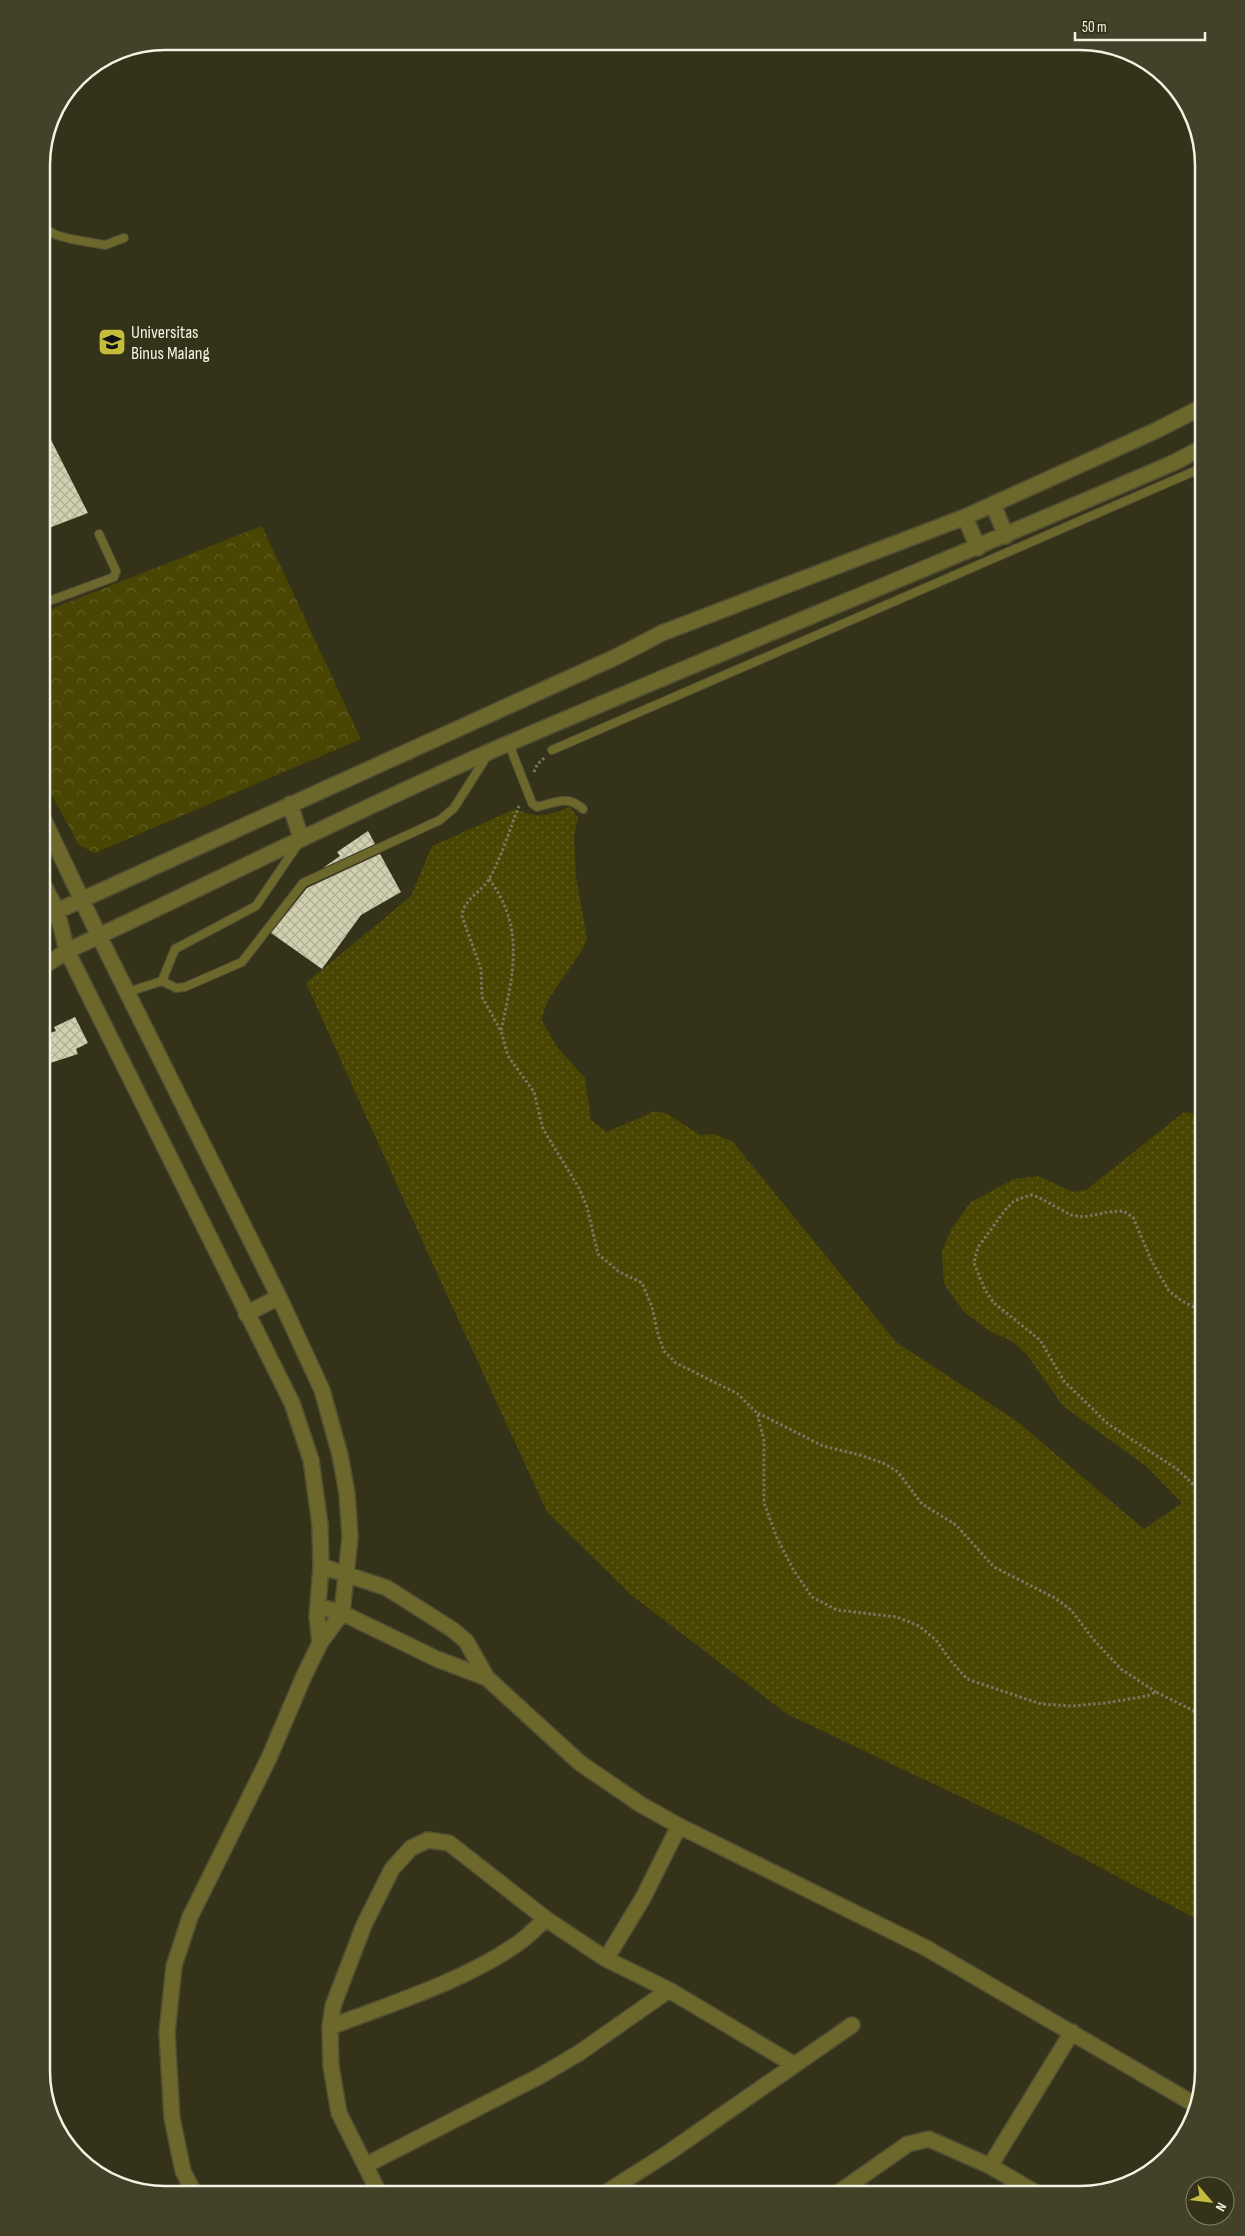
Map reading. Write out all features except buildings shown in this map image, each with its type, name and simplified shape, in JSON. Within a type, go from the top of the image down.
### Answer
[{"type":"street","points":[[50,916],[290,804],[618,656],[662,633],[965,517],[1157,430],[1195,411]]},
{"type":"street","points":[[50,962],[67,951],[301,838],[489,752],[978,548],[1195,452]]},
{"type":"street","points":[[993,504],[1006,536]]},
{"type":"street","points":[[965,517],[978,548]]},
{"type":"street","points":[[290,804],[301,838]]},
{"type":"street","points":[[50,832],[99,936],[279,1297],[322,1390],[340,1455],[347,1493],[350,1537],[342,1613],[320,1643],[304,1676],[269,1758],[190,1917],[174,1966],[167,2033],[172,2118],[183,2171],[191,2186]]},
{"type":"street","points":[[50,896],[58,911],[67,951],[292,1404],[311,1460],[320,1526],[321,1566],[317,1617],[320,1643]]},
{"type":"street","points":[[246,1314],[279,1297]]},
{"type":"street","points":[[321,1566],[347,1573],[387,1588],[453,1630],[466,1641],[487,1678],[580,1763],[640,1804],[679,1826],[926,1948],[1191,2102]]},
{"type":"street","points":[[318,1606],[342,1613],[437,1659],[487,1678]]},
{"type":"street","points":[[606,1959],[643,1898],[679,1826]]},
{"type":"street","points":[[376,2186],[340,2113],[331,2066],[330,2027],[333,2006],[364,1925],[392,1869],[411,1848],[428,1840],[449,1843],[546,1919],[606,1959],[669,1990],[793,2064]]},
{"type":"street","points":[[330,2027],[405,1999],[477,1968],[521,1941],[546,1919]]},
{"type":"street","points":[[366,2165],[540,2076],[579,2053],[669,1990]]},
{"type":"street","points":[[616,2186],[668,2153],[793,2064],[852,2025]]},
{"type":"street","points":[[990,2166],[1072,2032]]},
{"type":"street","points":[[848,2186],[908,2144],[930,2139],[990,2166],[1024,2186]]},
{"type":"lane","points":[[50,231],[71,239],[105,246],[124,238]]},
{"type":"lane","points":[[552,750],[1195,471]]},
{"type":"lane","points":[[50,601],[114,577],[116,572],[99,534]]},
{"type":"lane","points":[[509,744],[526,790],[536,807],[568,800],[575,802],[583,809]]},
{"type":"lane","points":[[128,992],[162,982],[176,988],[185,987],[242,962],[303,883],[440,820],[454,808],[489,752]]},
{"type":"lane","points":[[162,982],[175,949],[256,906],[301,838]]},
{"type":"path","points":[[552,750],[537,765],[489,879],[465,905],[462,916],[481,969],[482,997],[501,1031],[508,1056],[534,1092],[543,1129],[579,1188],[598,1254],[618,1271],[642,1283],[652,1306],[664,1351],[676,1363],[738,1394],[758,1413],[823,1446],[860,1455],[882,1463],[898,1472],[922,1504],[956,1525],[994,1567],[1055,1598],[1071,1610],[1092,1639],[1121,1669],[1156,1692],[1195,1712]]},
{"type":"path","points":[[489,879],[500,892],[507,909],[514,939],[512,978],[501,1031]]},
{"type":"path","points":[[1195,1308],[1169,1291],[1152,1262],[1134,1217],[1123,1211],[1084,1217],[1071,1215],[1032,1195],[1022,1198],[1014,1201],[1004,1210],[979,1246],[974,1262],[985,1290],[994,1303],[1040,1340],[1064,1381],[1108,1424],[1177,1469],[1195,1486]]},
{"type":"path","points":[[758,1413],[764,1440],[764,1503],[777,1538],[794,1571],[812,1596],[838,1610],[898,1617],[920,1626],[936,1640],[967,1679],[1041,1704],[1072,1706],[1106,1704],[1147,1696],[1156,1692]]},
{"type":"green space","points":[[262,526],[361,739],[95,853],[79,845],[50,792],[50,609]]},
{"type":"green space","points":[[570,807],[578,818],[574,837],[576,876],[587,939],[583,949],[549,998],[541,1019],[557,1047],[585,1078],[591,1120],[607,1132],[655,1111],[668,1114],[700,1135],[715,1134],[733,1142],[896,1342],[1018,1422],[1144,1529],[1182,1503],[1147,1467],[1063,1406],[1027,1355],[1013,1342],[988,1330],[963,1311],[944,1284],[942,1251],[952,1228],[971,1202],[1014,1179],[1039,1176],[1073,1192],[1086,1190],[1184,1112],[1195,1114],[1195,1918],[1032,1831],[787,1714],[630,1594],[547,1512],[306,983],[411,896],[432,846],[515,809],[537,815],[554,813]]},
{"type":"place","name":"Universitas Binus Malang","points":[[112,342]]}]
